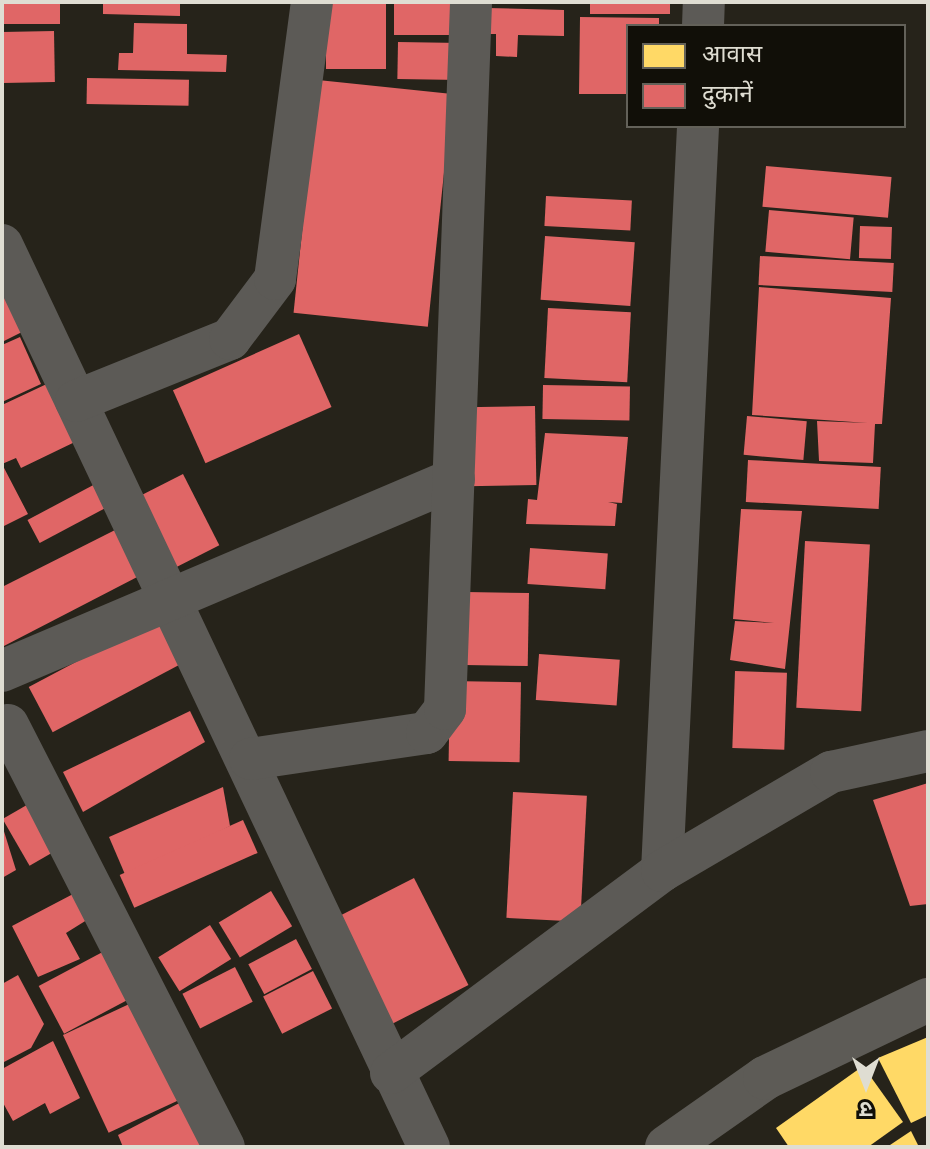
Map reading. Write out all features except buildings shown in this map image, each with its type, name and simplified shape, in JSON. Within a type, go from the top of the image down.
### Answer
[{"type":"main road","points":[[667,1147],[765,1078],[928,1000]]},
{"type":"street","points":[[76,401],[230,339],[275,279],[312,2]]},
{"type":"street","points":[[250,759],[427,733],[445,709],[471,2]]},
{"type":"street","points":[[703,24],[704,2]]},
{"type":"street","points":[[662,871],[698,128]]},
{"type":"street","points":[[2,245],[250,759],[391,1073],[429,1147]]},
{"type":"street","points":[[2,671],[172,595],[454,479]]},
{"type":"street","points":[[8,725],[224,1147]]},
{"type":"street","points":[[391,1073],[662,871],[831,772],[928,751]]}]
